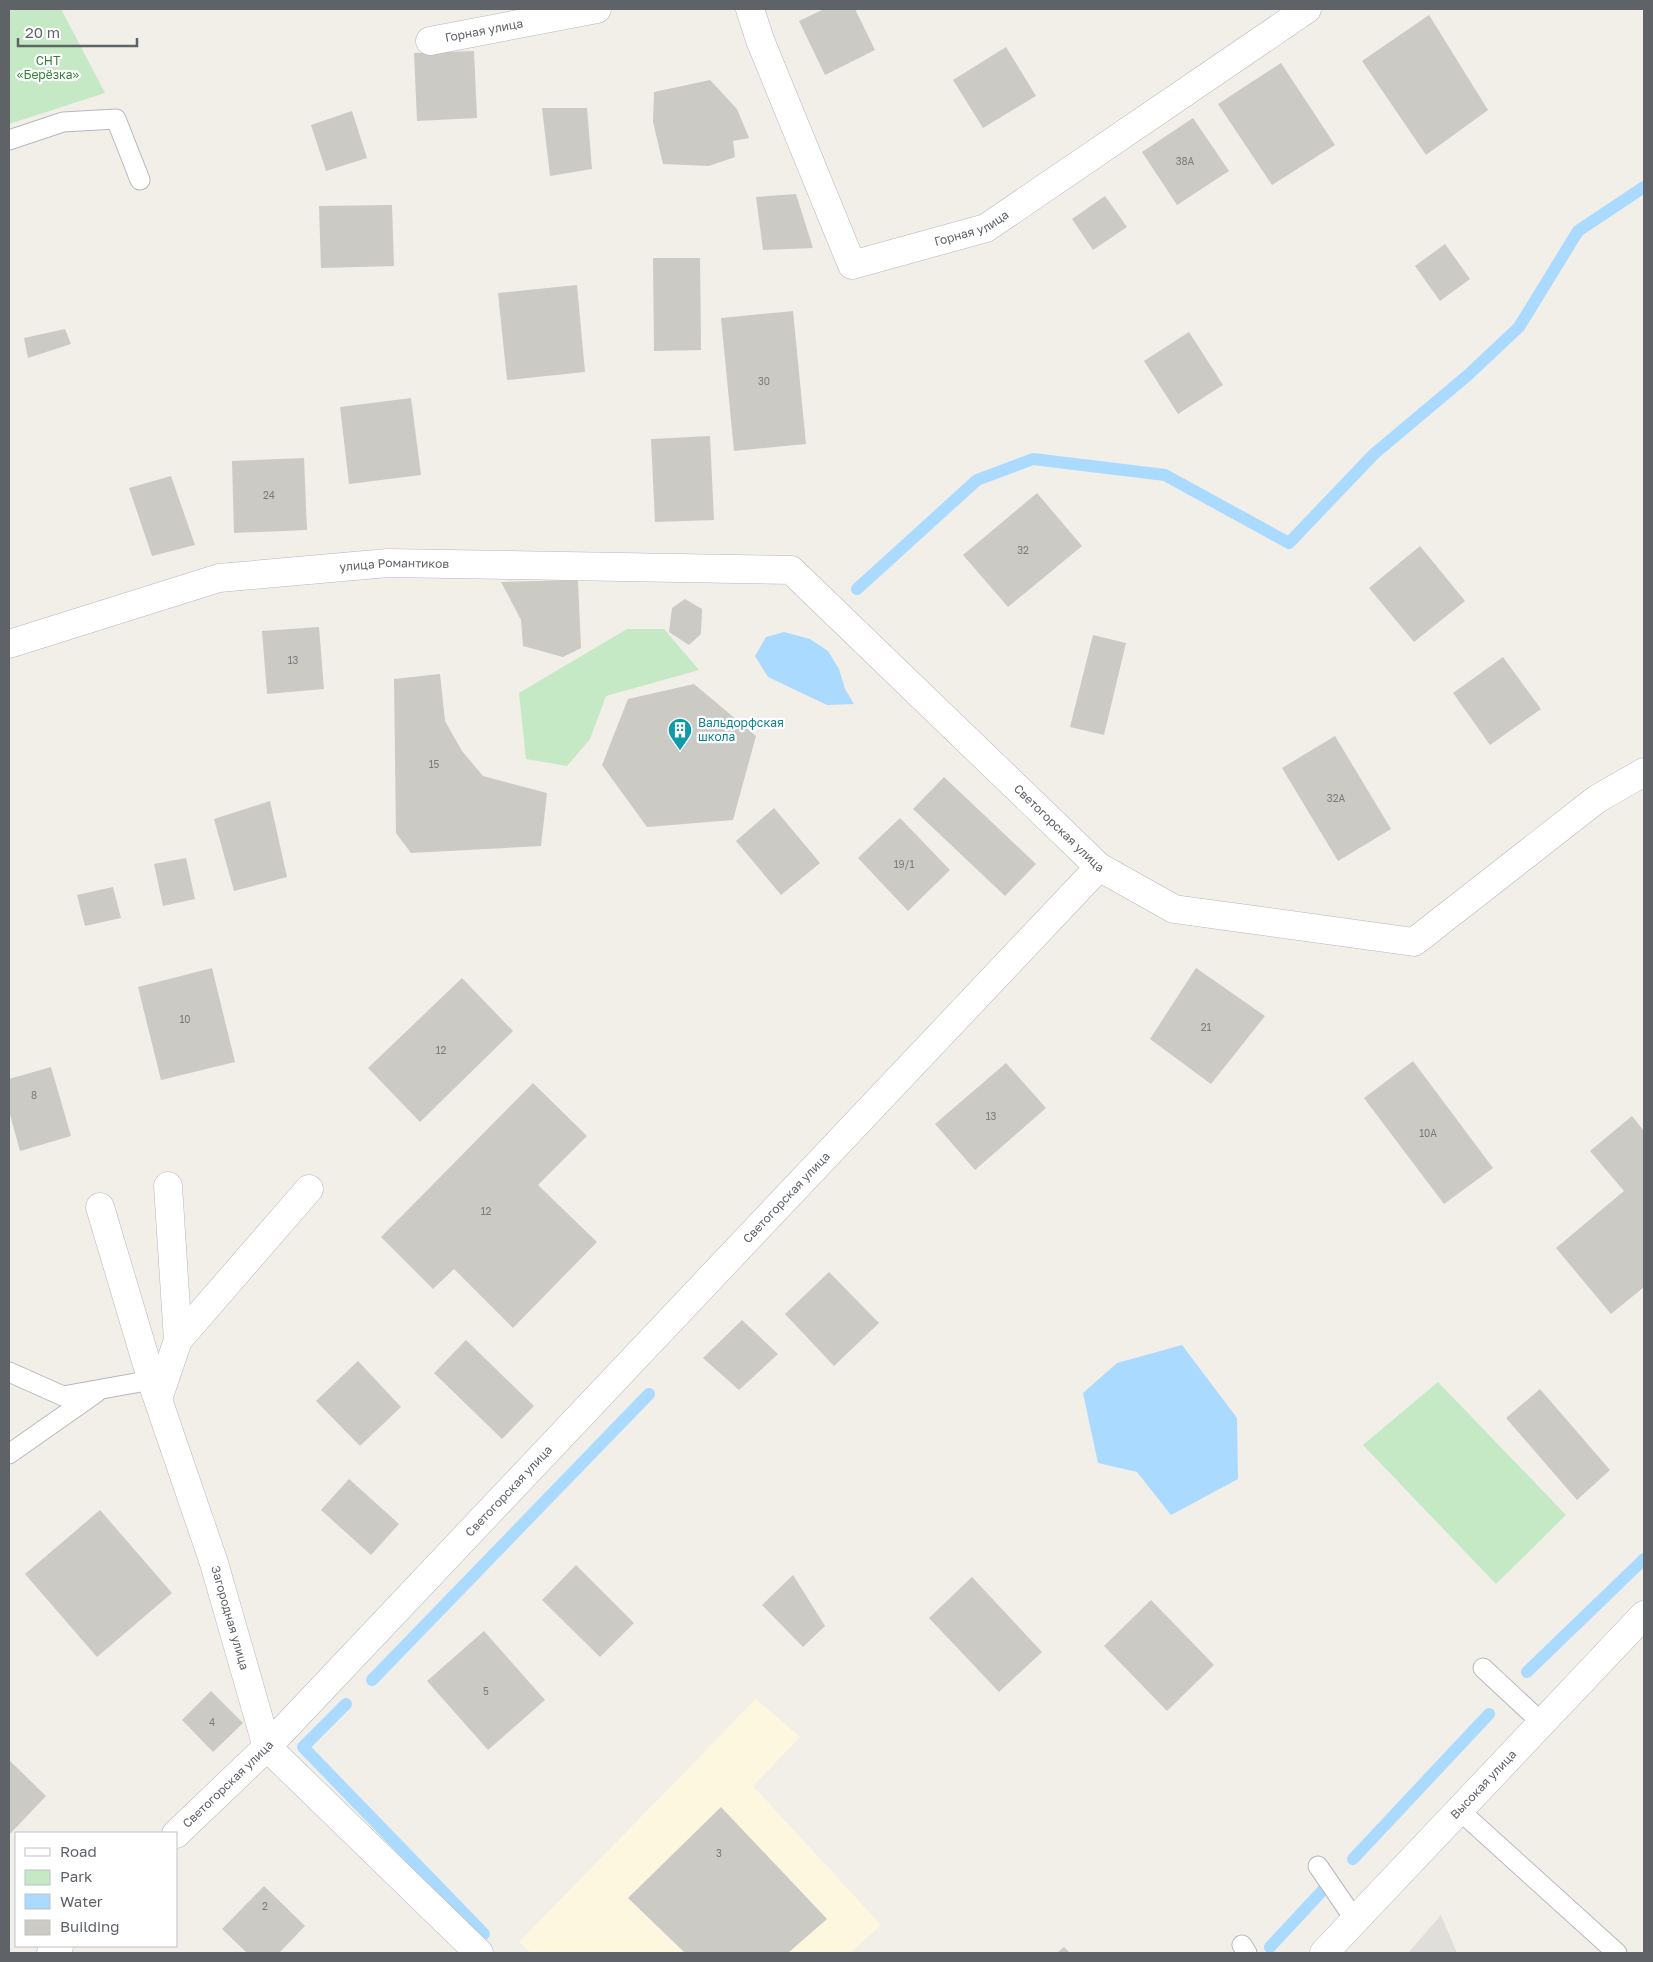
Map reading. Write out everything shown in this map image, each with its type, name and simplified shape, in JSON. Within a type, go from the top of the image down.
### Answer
[{"type":"street","name":"Горная улица","points":[[430,41],[598,9]]},
{"type":"street","name":"Горная улица","points":[[750,9],[760,40],[852,265],[986,228],[1308,9]]},
{"type":"street","name":"улица Романтиков","points":[[9,644],[219,578],[388,563],[791,570]]},
{"type":"street","name":"Светогорская улица","points":[[178,1832],[267,1747],[1099,867],[791,570]]},
{"type":"street","points":[[1099,867],[1174,909],[1414,942],[1597,799],[1644,772]]},
{"type":"street","points":[[168,1186],[178,1340]]},
{"type":"street","points":[[155,1389],[178,1340],[308,1188]]},
{"type":"street","name":"Загородная улица","points":[[100,1207],[155,1389],[214,1563],[267,1747],[479,1953]]},
{"type":"street","name":"Высокая улица","points":[[1324,1953],[1644,1615]]},
{"type":"lane","points":[[9,140],[63,122],[116,119],[140,180]]},
{"type":"lane","points":[[9,1372],[63,1396],[101,1390],[155,1389]]},
{"type":"lane","points":[[9,1454],[101,1390]]},
{"type":"lane","points":[[1483,1668],[1542,1723]]},
{"type":"lane","points":[[1458,1810],[1618,1953]]},
{"type":"lane","points":[[1318,1866],[1355,1920]]},
{"type":"shaded area","points":[[756,1699],[800,1737],[753,1786],[881,1925],[850,1953],[531,1953],[519,1942]]},
{"type":"shaded area","points":[[1441,1915],[1457,1953],[1408,1953]]},
{"type":"green space","name":"СНТ «Берёзка»","points":[[9,9],[61,9],[105,93],[9,124]]},
{"type":"green space","points":[[627,629],[664,629],[699,670],[606,696],[590,739],[567,766],[526,759],[519,693]]},
{"type":"green space","points":[[1438,1382],[1566,1515],[1496,1584],[1363,1445]]},
{"type":"water","points":[[784,632],[810,639],[828,651],[839,669],[845,689],[854,704],[827,705],[768,677],[755,656],[766,637]]},
{"type":"water","points":[[1182,1345],[1237,1418],[1238,1479],[1171,1515],[1137,1472],[1098,1463],[1083,1393],[1117,1363]]},
{"type":"building","points":[[824,9],[855,9],[875,50],[825,75],[799,21]]},
{"type":"building","points":[[1429,15],[1488,110],[1426,155],[1362,61]]},
{"type":"building","points":[[1006,47],[1036,96],[983,128],[953,80]]},
{"type":"building","points":[[474,51],[477,118],[417,121],[414,53]]},
{"type":"building","points":[[1281,63],[1335,145],[1272,185],[1218,104]]},
{"type":"building","points":[[710,80],[737,109],[749,138],[733,141],[735,157],[709,166],[663,164],[653,122],[654,92]]},
{"type":"building","points":[[542,108],[587,108],[592,169],[550,176]]},
{"type":"building","points":[[352,111],[367,158],[326,171],[311,125]]},
{"type":"building","points":[[1193,118],[1229,171],[1177,205],[1142,152]]},
{"type":"building","points":[[796,194],[813,248],[763,250],[756,197]]},
{"type":"building","points":[[1105,196],[1127,227],[1093,250],[1072,219]]},
{"type":"building","points":[[392,205],[394,266],[321,268],[319,206]]},
{"type":"building","points":[[1445,244],[1470,279],[1440,301],[1415,266]]},
{"type":"building","points":[[653,258],[700,258],[701,350],[654,351]]},
{"type":"building","points":[[577,285],[585,372],[507,380],[498,293]]},
{"type":"building","points":[[793,311],[806,444],[734,451],[721,318]]},
{"type":"building","points":[[65,329],[71,344],[28,358],[24,338]]},
{"type":"building","points":[[1189,332],[1223,385],[1178,414],[1144,361]]},
{"type":"building","points":[[411,398],[421,475],[349,484],[340,407]]},
{"type":"building","points":[[710,436],[714,520],[655,522],[651,439]]},
{"type":"building","points":[[304,458],[307,530],[234,533],[232,461]]},
{"type":"building","points":[[171,476],[195,545],[152,556],[129,488]]},
{"type":"building","points":[[1037,493],[1082,546],[1008,607],[963,555]]},
{"type":"building","points":[[1420,546],[1465,601],[1414,642],[1369,588]]},
{"type":"building","points":[[578,580],[581,648],[563,657],[523,646],[521,620],[501,582]]},
{"type":"building","points":[[685,599],[702,609],[701,634],[689,645],[669,632],[672,608]]},
{"type":"building","points":[[319,627],[324,689],[267,694],[262,631]]},
{"type":"building","points":[[1093,635],[1126,643],[1104,735],[1070,727]]},
{"type":"building","points":[[1503,657],[1541,709],[1490,745],[1453,693]]},
{"type":"building","points":[[440,674],[445,721],[462,751],[483,776],[547,793],[541,846],[411,853],[396,833],[394,679]]},
{"type":"building","name":"Вальдорфская школа","points":[[694,684],[756,736],[733,820],[647,827],[602,765],[628,699]]},
{"type":"building","points":[[1335,736],[1391,829],[1338,861],[1282,768]]},
{"type":"building","points":[[944,777],[1036,864],[1005,896],[913,809]]},
{"type":"building","points":[[270,801],[287,877],[234,891],[214,819]]},
{"type":"building","points":[[774,808],[820,863],[781,895],[736,841]]},
{"type":"building","points":[[900,818],[950,870],[908,911],[858,858]]},
{"type":"building","points":[[186,858],[195,899],[163,906],[154,864]]},
{"type":"building","points":[[113,887],[121,918],[85,926],[77,895]]},
{"type":"building","points":[[212,968],[235,1062],[161,1080],[138,987]]},
{"type":"building","points":[[1196,968],[1265,1016],[1211,1084],[1150,1039]]},
{"type":"building","points":[[462,978],[513,1031],[420,1122],[368,1068]]},
{"type":"building","points":[[1413,1061],[1493,1168],[1444,1204],[1364,1098]]},
{"type":"building","points":[[1006,1063],[1046,1108],[975,1170],[935,1124]]},
{"type":"building","points":[[51,1067],[71,1136],[20,1151],[9,1111],[9,1079]]},
{"type":"building","points":[[533,1083],[587,1136],[538,1185],[597,1242],[513,1328],[454,1269],[433,1289],[381,1237]]},
{"type":"building","points":[[1632,1116],[1644,1131],[1644,1287],[1611,1314],[1556,1248],[1624,1191],[1590,1151]]},
{"type":"building","points":[[829,1272],[879,1323],[834,1366],[785,1314]]},
{"type":"building","points":[[742,1320],[778,1354],[739,1390],[703,1358]]},
{"type":"building","points":[[466,1340],[534,1406],[502,1439],[434,1373]]},
{"type":"building","points":[[358,1361],[401,1407],[360,1446],[316,1401]]},
{"type":"building","points":[[1540,1389],[1610,1470],[1577,1500],[1506,1418]]},
{"type":"building","points":[[349,1479],[399,1524],[371,1555],[321,1510]]},
{"type":"building","points":[[100,1510],[172,1593],[97,1657],[25,1574]]},
{"type":"building","points":[[576,1565],[634,1623],[600,1657],[542,1600]]},
{"type":"building","points":[[793,1575],[825,1626],[803,1647],[762,1605]]},
{"type":"building","points":[[972,1577],[1042,1652],[999,1692],[929,1618]]},
{"type":"building","points":[[1151,1600],[1214,1665],[1167,1711],[1104,1646]]},
{"type":"building","points":[[484,1631],[545,1700],[488,1750],[427,1681]]},
{"type":"building","points":[[211,1691],[243,1723],[213,1752],[182,1720]]},
{"type":"building","points":[[9,1760],[46,1796],[9,1835]]},
{"type":"building","points":[[721,1807],[827,1919],[788,1953],[685,1953],[628,1898]]},
{"type":"building","points":[[264,1886],[305,1926],[279,1953],[247,1953],[222,1929]]},
{"type":"building","points":[[1064,1947],[1070,1953],[1057,1953]]},
{"type":"waterway","points":[[857,589],[977,480],[1033,459],[1165,475],[1289,543],[1374,454],[1468,375],[1519,327],[1578,231],[1644,187]]},
{"type":"waterway","points":[[372,1680],[649,1394]]},
{"type":"waterway","points":[[1527,1672],[1644,1559]]},
{"type":"waterway","points":[[346,1704],[303,1747],[484,1934]]},
{"type":"waterway","points":[[1353,1859],[1489,1714]]},
{"type":"waterway","points":[[1270,1947],[1324,1889]]},
{"type":"place","name":"Вальдорфская школа","points":[[680,751]]}]
